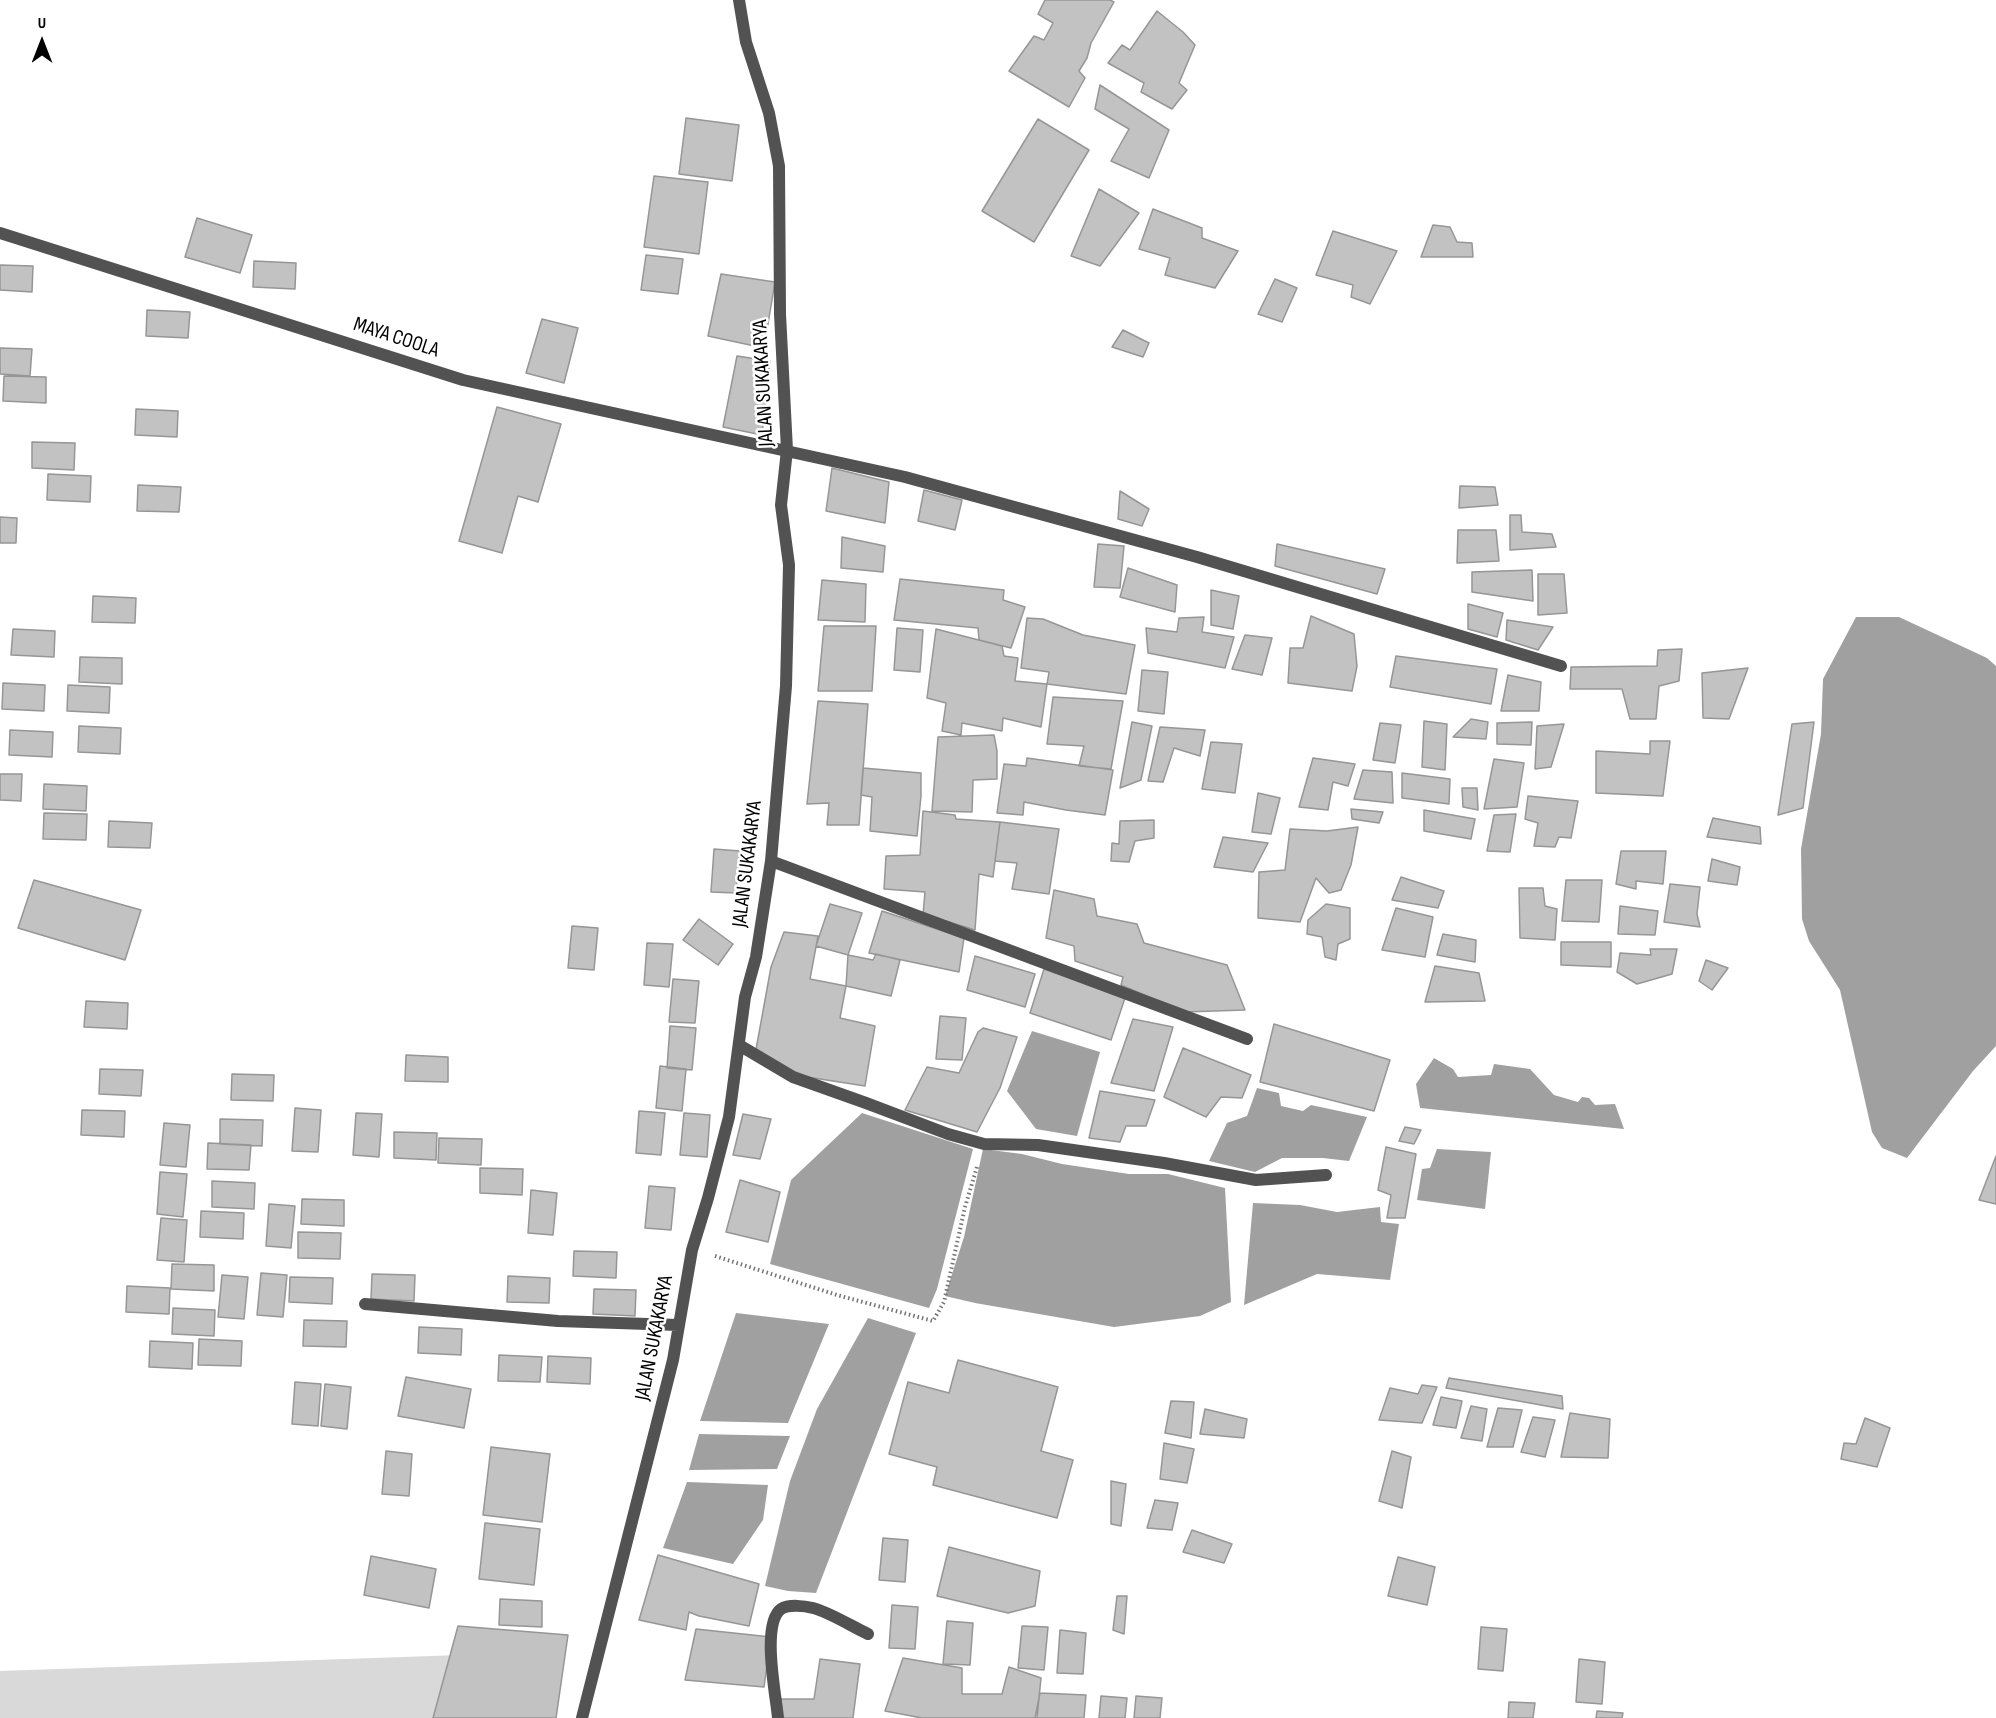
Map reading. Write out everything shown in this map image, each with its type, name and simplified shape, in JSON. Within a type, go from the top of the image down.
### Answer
[{"type":"street","name":"JALAN SUKAKARYA","points":[[582,1718],[673,1360],[692,1250],[729,1117],[745,997],[756,957],[771,861],[786,686],[789,565],[781,505],[787,450],[780,314],[779,166],[769,113],[746,42],[739,0]]},
{"type":"street","name":"MAYA COOLA","points":[[0,233],[463,380],[905,477],[1165,548],[1561,666]]},
{"type":"street","points":[[771,861],[1247,1039]]},
{"type":"street","points":[[739,1045],[793,1077],[948,1134],[984,1144],[1038,1145],[1164,1162],[1256,1180],[1326,1175]]},
{"type":"street","points":[[365,1304],[558,1321],[678,1325]]},
{"type":"street","points":[[778,1718],[771,1646],[776,1614],[783,1607],[815,1608],[868,1635]]},
{"type":"path","points":[[692,1250],[837,1295],[933,1321],[944,1302],[965,1207],[984,1144]]},
{"type":"shaded area","points":[[1856,617],[1899,617],[1987,658],[1996,666],[1996,1046],[1973,1071],[1907,1158],[1882,1148],[1872,1132],[1840,990],[1809,941],[1802,919],[1801,849],[1821,734],[1823,679]]},
{"type":"shaded area","points":[[1032,1031],[1100,1052],[1077,1136],[1036,1129],[1007,1091]]},
{"type":"shaded area","points":[[1434,1058],[1453,1069],[1458,1077],[1491,1075],[1494,1064],[1530,1069],[1554,1095],[1578,1102],[1582,1097],[1589,1098],[1595,1105],[1615,1104],[1624,1129],[1420,1108],[1416,1084]]},
{"type":"shaded area","points":[[1257,1088],[1279,1093],[1281,1106],[1303,1111],[1311,1105],[1367,1117],[1349,1161],[1323,1158],[1282,1158],[1255,1172],[1209,1161],[1227,1123],[1247,1116]]},
{"type":"shaded area","points":[[862,1113],[973,1149],[937,1289],[929,1308],[770,1264],[791,1180]]},
{"type":"shaded area","points":[[983,1149],[1129,1174],[1168,1174],[1225,1188],[1231,1302],[1200,1316],[1114,1327],[945,1296],[964,1237]]},
{"type":"shaded area","points":[[1437,1149],[1491,1152],[1485,1209],[1417,1200],[1422,1169],[1430,1168]]},
{"type":"shaded area","points":[[1253,1203],[1300,1205],[1337,1212],[1380,1207],[1381,1222],[1399,1224],[1390,1280],[1317,1274],[1244,1305]]},
{"type":"shaded area","points":[[736,1313],[829,1324],[788,1423],[700,1421]]},
{"type":"shaded area","points":[[868,1318],[916,1333],[816,1593],[788,1591],[765,1586],[790,1481],[817,1409]]},
{"type":"shaded area","points":[[699,1434],[790,1436],[777,1469],[689,1470]]},
{"type":"shaded area","points":[[687,1482],[768,1485],[763,1520],[733,1564],[663,1548]]},
{"type":"shaded area","points":[[547,1652],[532,1718],[0,1718],[0,1671]]},
{"type":"building","points":[[1045,0],[1110,0],[1114,2],[1091,43],[1087,58],[1079,71],[1085,78],[1069,107],[1009,71],[1034,36],[1044,40],[1053,23],[1038,14]]},
{"type":"building","points":[[1157,11],[1195,45],[1179,83],[1187,90],[1172,109],[1141,92],[1144,83],[1108,63],[1122,45],[1130,50]]},
{"type":"building","points":[[1100,85],[1169,130],[1149,178],[1111,161],[1129,129],[1095,109]]},
{"type":"building","points":[[686,118],[739,125],[732,181],[679,174]]},
{"type":"building","points":[[1038,119],[1089,150],[1034,242],[982,211]]},
{"type":"building","points":[[654,176],[708,182],[699,254],[644,247]]},
{"type":"building","points":[[1099,189],[1139,213],[1100,266],[1071,256]]},
{"type":"building","points":[[1153,209],[1202,228],[1202,238],[1238,251],[1215,288],[1165,275],[1170,258],[1139,249]]},
{"type":"building","points":[[197,218],[252,235],[240,273],[185,257]]},
{"type":"building","points":[[1433,225],[1450,227],[1457,242],[1472,243],[1473,257],[1421,257]]},
{"type":"building","points":[[1333,231],[1397,251],[1370,304],[1351,297],[1353,285],[1316,275]]},
{"type":"building","points":[[646,255],[683,259],[678,294],[641,290]]},
{"type":"building","points":[[254,261],[296,263],[295,289],[253,287]]},
{"type":"building","points":[[0,265],[33,266],[32,292],[0,290]]},
{"type":"building","points":[[721,274],[775,282],[764,348],[708,336]]},
{"type":"building","points":[[1275,279],[1297,288],[1282,322],[1258,314]]},
{"type":"building","points":[[147,310],[190,312],[188,338],[146,336]]},
{"type":"building","points":[[542,319],[578,328],[564,383],[526,373]]},
{"type":"building","points":[[1123,330],[1149,343],[1143,357],[1112,347]]},
{"type":"building","points":[[0,348],[32,349],[30,376],[0,374]]},
{"type":"building","points":[[737,356],[770,361],[762,435],[723,427]]},
{"type":"building","points":[[4,376],[46,377],[46,403],[3,401]]},
{"type":"building","points":[[497,407],[561,424],[538,502],[518,496],[502,553],[459,541]]},
{"type":"building","points":[[136,409],[178,411],[177,437],[135,435]]},
{"type":"building","points":[[32,442],[75,443],[74,470],[32,468]]},
{"type":"building","points":[[832,468],[889,482],[885,523],[826,511]]},
{"type":"building","points":[[48,474],[91,476],[90,502],[47,500]]},
{"type":"building","points":[[138,485],[181,487],[179,512],[137,511]]},
{"type":"building","points":[[1460,486],[1495,487],[1498,505],[1459,508]]},
{"type":"building","points":[[924,490],[962,500],[955,530],[918,521]]},
{"type":"building","points":[[1120,491],[1149,509],[1142,526],[1118,519]]},
{"type":"building","points":[[1510,515],[1521,515],[1522,532],[1552,534],[1556,547],[1510,550]]},
{"type":"building","points":[[0,517],[17,518],[16,543],[0,543]]},
{"type":"building","points":[[1458,530],[1496,530],[1499,561],[1457,563]]},
{"type":"building","points":[[842,537],[885,546],[883,572],[841,568]]},
{"type":"building","points":[[1098,544],[1124,546],[1120,588],[1094,587]]},
{"type":"building","points":[[1277,544],[1385,569],[1377,594],[1275,566]]},
{"type":"building","points":[[1128,568],[1177,585],[1175,612],[1120,597]]},
{"type":"building","points":[[1532,570],[1533,601],[1472,592],[1472,572]]},
{"type":"building","points":[[1538,574],[1564,574],[1567,613],[1538,615]]},
{"type":"building","points":[[900,579],[1004,590],[1003,600],[1025,607],[1011,648],[979,640],[978,628],[894,620]]},
{"type":"building","points":[[822,580],[866,584],[865,622],[818,620]]},
{"type":"building","points":[[1211,590],[1239,596],[1233,629],[1211,625]]},
{"type":"building","points":[[93,596],[136,598],[135,623],[92,622]]},
{"type":"building","points":[[1468,604],[1503,613],[1497,637],[1468,629]]},
{"type":"building","points":[[1311,616],[1354,634],[1357,666],[1352,691],[1288,683],[1290,648],[1303,648]]},
{"type":"building","points":[[1204,617],[1202,632],[1234,637],[1225,668],[1148,653],[1146,628],[1177,632],[1179,618]]},
{"type":"building","points":[[1027,618],[1043,619],[1083,635],[1135,645],[1126,694],[1047,684],[1049,672],[1021,668]]},
{"type":"building","points":[[1507,620],[1553,627],[1538,650],[1506,640]]},
{"type":"building","points":[[824,626],[876,626],[872,691],[818,691]]},
{"type":"building","points":[[897,628],[923,630],[920,672],[894,670]]},
{"type":"building","points":[[13,629],[55,631],[54,657],[11,655]]},
{"type":"building","points":[[936,629],[1002,646],[1004,656],[1018,658],[1015,681],[1047,684],[1041,727],[1003,718],[1002,731],[962,723],[961,735],[942,731],[946,703],[927,698]]},
{"type":"building","points":[[1245,635],[1272,638],[1262,675],[1232,669]]},
{"type":"building","points":[[1682,649],[1679,681],[1659,686],[1656,719],[1630,719],[1622,689],[1570,689],[1571,667],[1657,666],[1658,650]]},
{"type":"building","points":[[1396,656],[1497,669],[1491,704],[1390,687]]},
{"type":"building","points":[[80,657],[122,658],[122,684],[79,682]]},
{"type":"building","points":[[1748,668],[1729,719],[1703,718],[1702,673]]},
{"type":"building","points":[[1142,670],[1168,672],[1164,714],[1138,711]]},
{"type":"building","points":[[1508,675],[1541,682],[1539,711],[1501,711]]},
{"type":"building","points":[[3,683],[45,685],[44,711],[2,709]]},
{"type":"building","points":[[68,685],[110,687],[109,713],[67,711]]},
{"type":"building","points":[[1053,697],[1123,701],[1111,769],[1079,766],[1084,746],[1047,744]]},
{"type":"building","points":[[818,701],[868,704],[859,825],[827,825],[829,803],[807,804]]},
{"type":"building","points":[[1471,719],[1488,722],[1486,739],[1453,737]]},
{"type":"building","points":[[1424,721],[1447,724],[1445,770],[1422,767]]},
{"type":"building","points":[[1132,722],[1152,726],[1141,780],[1120,788]]},
{"type":"building","points":[[1532,722],[1531,745],[1497,744],[1497,723]]},
{"type":"building","points":[[1814,722],[1803,808],[1778,815],[1792,724]]},
{"type":"building","points":[[1380,723],[1401,725],[1395,763],[1373,760]]},
{"type":"building","points":[[1564,724],[1551,767],[1535,769],[1537,726]]},
{"type":"building","points":[[79,726],[121,728],[120,754],[78,752]]},
{"type":"building","points":[[1160,727],[1205,730],[1200,756],[1174,748],[1163,782],[1148,781]]},
{"type":"building","points":[[10,730],[53,732],[52,757],[9,755]]},
{"type":"building","points":[[994,735],[997,751],[997,779],[973,780],[972,812],[932,811],[938,737]]},
{"type":"building","points":[[1650,741],[1670,741],[1663,796],[1596,793],[1596,751],[1650,754]]},
{"type":"building","points":[[1211,742],[1242,744],[1235,793],[1202,789]]},
{"type":"building","points":[[1027,758],[1113,770],[1105,815],[1024,802],[1023,815],[997,813],[1004,764],[1026,766]]},
{"type":"building","points":[[1313,758],[1355,764],[1348,786],[1333,782],[1328,810],[1299,807]]},
{"type":"building","points":[[1494,759],[1524,763],[1517,807],[1484,809]]},
{"type":"building","points":[[863,768],[921,773],[917,836],[870,831],[872,797],[861,795]]},
{"type":"building","points":[[1363,770],[1392,772],[1393,803],[1354,799]]},
{"type":"building","points":[[1402,773],[1450,779],[1449,804],[1402,798]]},
{"type":"building","points":[[0,774],[22,774],[21,801],[0,800]]},
{"type":"building","points":[[44,784],[87,786],[86,811],[43,809]]},
{"type":"building","points":[[1462,788],[1477,788],[1478,810],[1463,807]]},
{"type":"building","points":[[1258,793],[1280,798],[1271,834],[1252,832]]},
{"type":"building","points":[[1528,796],[1578,801],[1571,838],[1559,837],[1555,847],[1534,846],[1538,823],[1525,819]]},
{"type":"building","points":[[1351,809],[1383,812],[1379,823],[1352,819]]},
{"type":"building","points":[[1424,810],[1475,819],[1471,839],[1424,831]]},
{"type":"building","points":[[923,811],[955,815],[956,819],[1000,822],[993,877],[979,874],[975,930],[923,914],[925,892],[884,889],[886,856],[920,855]]},
{"type":"building","points":[[44,813],[87,814],[86,840],[43,839]]},
{"type":"building","points":[[1516,814],[1510,852],[1487,851],[1494,815]]},
{"type":"building","points":[[1713,818],[1760,827],[1761,844],[1707,837]]},
{"type":"building","points":[[1154,820],[1154,838],[1135,841],[1129,862],[1111,861],[1112,843],[1119,844],[1120,821]]},
{"type":"building","points":[[109,821],[152,823],[150,848],[108,847]]},
{"type":"building","points":[[1000,822],[1059,829],[1049,894],[1012,889],[1017,863],[995,861]]},
{"type":"building","points":[[1358,827],[1351,865],[1341,890],[1329,893],[1316,878],[1300,922],[1258,918],[1259,872],[1285,870],[1290,829],[1327,831]]},
{"type":"building","points":[[1223,837],[1268,843],[1253,872],[1214,867]]},
{"type":"building","points":[[714,849],[740,851],[736,893],[711,892]]},
{"type":"building","points":[[1621,851],[1666,851],[1663,884],[1636,881],[1636,889],[1616,884]]},
{"type":"building","points":[[1712,859],[1740,867],[1737,885],[1708,881]]},
{"type":"building","points":[[1401,877],[1444,891],[1438,908],[1392,900]]},
{"type":"building","points":[[34,880],[141,910],[125,960],[18,928]]},
{"type":"building","points":[[1566,880],[1602,880],[1599,922],[1562,921]]},
{"type":"building","points":[[1670,884],[1700,887],[1697,914],[1700,927],[1664,922]]},
{"type":"building","points":[[1519,888],[1543,888],[1545,906],[1557,909],[1555,940],[1520,938]]},
{"type":"building","points":[[1054,890],[1094,899],[1097,916],[1137,924],[1144,943],[1227,965],[1245,1010],[1184,1012],[1121,985],[1123,977],[1075,961],[1074,946],[1046,938]]},
{"type":"building","points":[[830,904],[862,913],[848,955],[816,946]]},
{"type":"building","points":[[1326,904],[1350,908],[1350,939],[1338,944],[1336,960],[1325,957],[1322,937],[1307,934],[1308,920]]},
{"type":"building","points":[[1620,906],[1658,911],[1655,935],[1618,934]]},
{"type":"building","points":[[1396,908],[1433,917],[1425,957],[1382,950]]},
{"type":"building","points":[[882,911],[964,938],[959,972],[869,953]]},
{"type":"building","points":[[699,919],[733,944],[718,965],[683,940]]},
{"type":"building","points":[[572,926],[598,928],[594,970],[568,968]]},
{"type":"building","points":[[784,932],[818,936],[810,979],[846,986],[840,1018],[875,1026],[865,1086],[788,1074],[755,1055],[771,967]]},
{"type":"building","points":[[1443,934],[1476,940],[1475,962],[1437,955]]},
{"type":"building","points":[[1561,942],[1611,942],[1611,967],[1561,965]]},
{"type":"building","points":[[647,943],[673,944],[669,987],[644,985]]},
{"type":"building","points":[[1650,949],[1677,949],[1672,974],[1637,984],[1617,972],[1620,953],[1651,955]]},
{"type":"building","points":[[876,954],[900,960],[891,996],[846,986],[848,955],[873,960]]},
{"type":"building","points":[[975,956],[1035,974],[1025,1007],[967,990]]},
{"type":"building","points":[[1706,960],[1728,968],[1712,990],[1699,981]]},
{"type":"building","points":[[1435,966],[1479,973],[1485,1001],[1425,1002]]},
{"type":"building","points":[[1044,969],[1125,998],[1111,1040],[1030,1013]]},
{"type":"building","points":[[673,979],[699,981],[695,1023],[669,1022]]},
{"type":"building","points":[[86,1001],[128,1003],[127,1029],[84,1027]]},
{"type":"building","points":[[940,1016],[966,1018],[962,1060],[936,1059]]},
{"type":"building","points":[[1133,1019],[1173,1027],[1154,1091],[1111,1083]]},
{"type":"building","points":[[1274,1024],[1390,1060],[1374,1111],[1260,1082]]},
{"type":"building","points":[[670,1026],[696,1028],[692,1070],[667,1068]]},
{"type":"building","points":[[983,1028],[1017,1037],[1000,1088],[977,1132],[905,1110],[927,1067],[959,1073],[978,1032]]},
{"type":"building","points":[[1183,1048],[1251,1075],[1242,1098],[1221,1097],[1206,1117],[1164,1097]]},
{"type":"building","points":[[406,1055],[448,1057],[448,1082],[405,1081]]},
{"type":"building","points":[[660,1066],[686,1069],[682,1111],[656,1108]]},
{"type":"building","points":[[100,1069],[143,1070],[141,1096],[99,1094]]},
{"type":"building","points":[[232,1074],[274,1075],[273,1101],[231,1100]]},
{"type":"building","points":[[1100,1091],[1155,1100],[1146,1126],[1126,1126],[1120,1142],[1089,1138]]},
{"type":"building","points":[[295,1108],[321,1110],[318,1152],[292,1151]]},
{"type":"building","points":[[82,1110],[125,1111],[124,1137],[81,1135]]},
{"type":"building","points":[[639,1111],[665,1113],[661,1155],[636,1153]]},
{"type":"building","points":[[356,1113],[382,1114],[379,1157],[353,1155]]},
{"type":"building","points":[[684,1113],[710,1115],[707,1157],[680,1155]]},
{"type":"building","points":[[743,1114],[771,1119],[760,1159],[733,1155]]},
{"type":"building","points":[[220,1119],[263,1120],[262,1146],[220,1144]]},
{"type":"building","points":[[164,1123],[190,1125],[186,1167],[160,1165]]},
{"type":"building","points":[[1405,1127],[1421,1130],[1414,1144],[1399,1141]]},
{"type":"building","points":[[394,1132],[437,1133],[436,1160],[394,1158]]},
{"type":"building","points":[[439,1138],[482,1139],[481,1165],[438,1163]]},
{"type":"building","points":[[208,1143],[251,1145],[249,1170],[207,1169]]},
{"type":"building","points":[[1386,1147],[1416,1154],[1405,1218],[1387,1218],[1391,1195],[1378,1190]]},
{"type":"building","points":[[1996,1156],[1996,1204],[1979,1200]]},
{"type":"building","points":[[480,1168],[523,1169],[522,1195],[480,1193]]},
{"type":"building","points":[[160,1172],[187,1174],[183,1217],[157,1214]]},
{"type":"building","points":[[740,1180],[780,1192],[768,1242],[726,1232]]},
{"type":"building","points":[[212,1181],[255,1183],[254,1209],[212,1207]]},
{"type":"building","points":[[649,1186],[675,1188],[671,1230],[645,1228]]},
{"type":"building","points":[[531,1190],[557,1193],[553,1235],[528,1233]]},
{"type":"building","points":[[302,1199],[344,1200],[344,1226],[301,1224]]},
{"type":"building","points":[[269,1204],[295,1206],[291,1248],[266,1246]]},
{"type":"building","points":[[201,1211],[244,1213],[243,1239],[200,1237]]},
{"type":"building","points":[[161,1218],[187,1220],[184,1262],[157,1260]]},
{"type":"building","points":[[298,1232],[341,1233],[340,1259],[298,1258]]},
{"type":"building","points":[[574,1251],[617,1252],[616,1278],[573,1276]]},
{"type":"building","points":[[172,1264],[214,1265],[214,1291],[171,1289]]},
{"type":"building","points":[[261,1273],[287,1275],[283,1317],[257,1315]]},
{"type":"building","points":[[372,1274],[415,1275],[414,1301],[371,1299]]},
{"type":"building","points":[[222,1275],[248,1277],[244,1319],[218,1317]]},
{"type":"building","points":[[508,1276],[550,1278],[549,1303],[507,1302]]},
{"type":"building","points":[[290,1277],[333,1278],[332,1304],[289,1302]]},
{"type":"building","points":[[127,1286],[170,1288],[169,1314],[126,1312]]},
{"type":"building","points":[[594,1289],[636,1290],[635,1316],[593,1314]]},
{"type":"building","points":[[173,1308],[215,1310],[214,1336],[172,1334]]},
{"type":"building","points":[[304,1320],[347,1321],[346,1347],[303,1346]]},
{"type":"building","points":[[419,1327],[462,1329],[461,1355],[418,1353]]},
{"type":"building","points":[[199,1339],[242,1341],[241,1366],[198,1365]]},
{"type":"building","points":[[150,1341],[193,1343],[192,1369],[149,1367]]},
{"type":"building","points":[[499,1355],[542,1357],[540,1382],[498,1381]]},
{"type":"building","points":[[548,1356],[591,1358],[590,1384],[547,1382]]},
{"type":"building","points":[[958,1360],[1058,1387],[1041,1451],[1073,1460],[1057,1518],[933,1485],[937,1467],[889,1454],[908,1382],[949,1393]]},
{"type":"building","points":[[406,1377],[471,1389],[464,1428],[398,1416]]},
{"type":"building","points":[[1449,1378],[1562,1396],[1563,1409],[1446,1388]]},
{"type":"building","points":[[295,1382],[321,1384],[318,1426],[292,1424]]},
{"type":"building","points":[[325,1384],[351,1387],[347,1429],[321,1426]]},
{"type":"building","points":[[1422,1385],[1437,1387],[1422,1423],[1379,1420],[1390,1388],[1418,1394]]},
{"type":"building","points":[[1441,1397],[1462,1401],[1456,1428],[1433,1425]]},
{"type":"building","points":[[1171,1401],[1194,1402],[1191,1438],[1165,1433]]},
{"type":"building","points":[[1471,1406],[1487,1409],[1482,1441],[1461,1438]]},
{"type":"building","points":[[1498,1408],[1522,1410],[1513,1447],[1487,1447]]},
{"type":"building","points":[[1205,1409],[1247,1419],[1244,1438],[1200,1434]]},
{"type":"building","points":[[1570,1413],[1610,1419],[1608,1458],[1561,1457]]},
{"type":"building","points":[[1533,1417],[1555,1420],[1545,1457],[1521,1452]]},
{"type":"building","points":[[1865,1418],[1890,1428],[1877,1467],[1841,1459],[1844,1443],[1856,1444]]},
{"type":"building","points":[[1164,1443],[1194,1449],[1187,1483],[1160,1479]]},
{"type":"building","points":[[491,1447],[550,1454],[542,1522],[483,1515]]},
{"type":"building","points":[[386,1451],[412,1454],[409,1496],[382,1494]]},
{"type":"building","points":[[1392,1451],[1411,1457],[1402,1508],[1379,1501]]},
{"type":"building","points":[[1111,1481],[1126,1484],[1121,1526],[1111,1524]]},
{"type":"building","points":[[1155,1500],[1178,1503],[1172,1530],[1147,1528]]},
{"type":"building","points":[[485,1523],[540,1529],[534,1585],[479,1579]]},
{"type":"building","points":[[1192,1530],[1232,1544],[1224,1563],[1183,1552]]},
{"type":"building","points":[[883,1538],[908,1540],[905,1582],[879,1580]]},
{"type":"building","points":[[949,1547],[1040,1571],[1035,1606],[1008,1613],[937,1596]]},
{"type":"building","points":[[658,1555],[759,1584],[749,1626],[689,1612],[686,1630],[639,1620]]},
{"type":"building","points":[[371,1556],[436,1569],[429,1608],[364,1595]]},
{"type":"building","points":[[1398,1557],[1435,1567],[1427,1605],[1388,1596]]},
{"type":"building","points":[[1117,1596],[1127,1596],[1124,1634],[1113,1630]]},
{"type":"building","points":[[500,1599],[542,1601],[542,1627],[499,1625]]},
{"type":"building","points":[[892,1605],[918,1607],[915,1649],[889,1648]]},
{"type":"building","points":[[947,1621],[973,1623],[970,1665],[943,1664]]},
{"type":"building","points":[[458,1626],[568,1635],[556,1718],[433,1718]]},
{"type":"building","points":[[1022,1626],[1048,1627],[1044,1670],[1018,1668]]},
{"type":"building","points":[[1481,1627],[1507,1629],[1503,1671],[1478,1669]]},
{"type":"building","points":[[696,1629],[771,1637],[764,1687],[685,1680]]},
{"type":"building","points":[[1060,1630],[1086,1633],[1083,1674],[1057,1673]]},
{"type":"building","points":[[903,1658],[962,1668],[962,1694],[1002,1694],[1009,1667],[1041,1678],[1037,1718],[922,1718],[885,1711]]},
{"type":"building","points":[[820,1659],[860,1664],[853,1718],[785,1718],[778,1716],[776,1699],[814,1699]]},
{"type":"building","points":[[1579,1659],[1605,1662],[1602,1704],[1576,1702]]},
{"type":"building","points":[[1040,1693],[1086,1695],[1084,1718],[1035,1718]]},
{"type":"building","points":[[1101,1696],[1127,1698],[1125,1718],[1099,1718]]},
{"type":"building","points":[[1136,1696],[1162,1698],[1160,1718],[1134,1718]]},
{"type":"building","points":[[1509,1702],[1535,1703],[1533,1718],[1508,1718]]},
{"type":"building","points":[[1597,1711],[1623,1713],[1622,1718],[1596,1718]]}]
